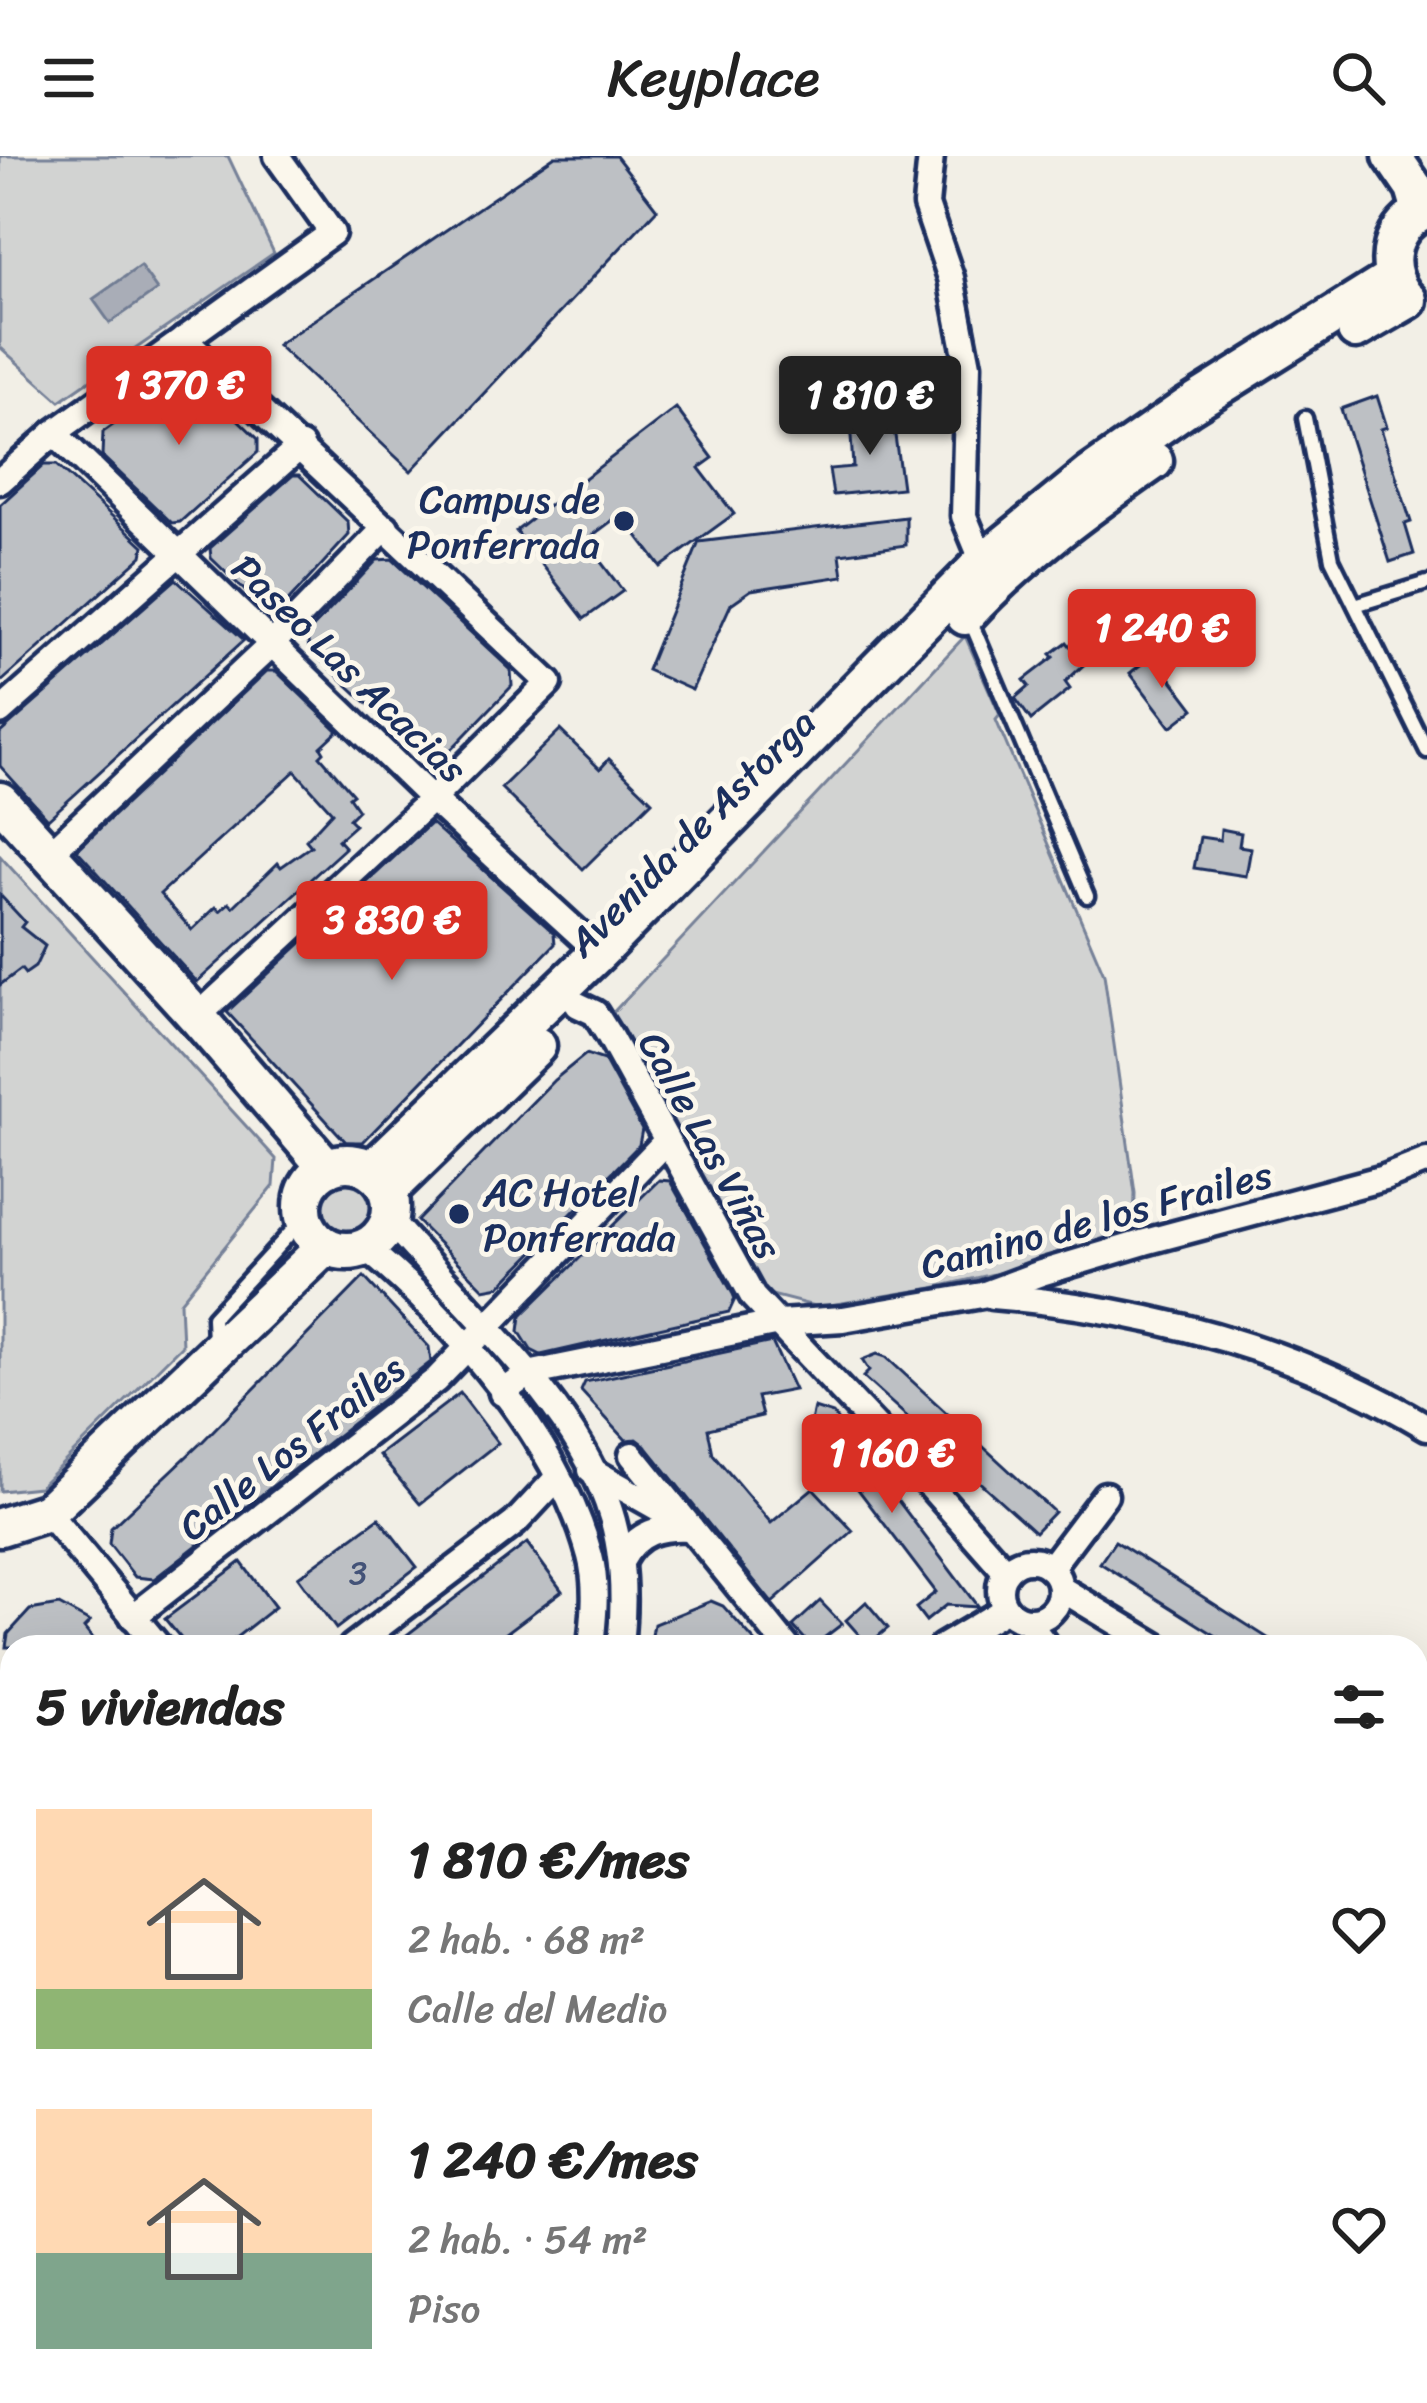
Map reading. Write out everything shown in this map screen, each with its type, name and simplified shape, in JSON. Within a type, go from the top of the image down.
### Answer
[{"type":"main road","points":[[992,572],[1110,460],[1409,296],[1390,259],[1394,239],[1405,223],[1424,211],[1392,156]]},
{"type":"main road","name":"Avenida de Astorga","points":[[383,1193],[578,1005],[968,613],[992,572]]},
{"type":"main road","name":"Avenida de Astorga","points":[[383,1193],[599,952],[992,572]]},
{"type":"main road","points":[[0,801],[327,1168]]},
{"type":"main road","points":[[15,1524],[214,1354],[270,1300],[315,1234],[307,1189],[327,1168],[349,1163],[383,1193],[385,1232],[366,1248],[352,1252],[315,1234]]},
{"type":"street","points":[[0,481],[54,434],[332,233],[277,156]]},
{"type":"street","points":[[931,156],[926,205],[951,278],[968,364],[964,516],[992,572]]},
{"type":"street","points":[[184,339],[549,683],[432,799],[196,1017]]},
{"type":"street","name":"Paseo Las Acacias","points":[[54,434],[432,799],[599,952]]},
{"type":"street","points":[[0,712],[301,446]]},
{"type":"street","points":[[50,853],[272,644],[386,527]]},
{"type":"street","name":"Calle Las Viñas","points":[[578,1005],[595,1013],[753,1297],[1006,1572]]},
{"type":"street","name":"Calle Los Frailes","points":[[133,1617],[436,1380],[664,1142]]},
{"type":"street","name":"Camino de los Frailes","points":[[527,1374],[779,1323],[843,1318],[982,1295],[1062,1266],[1384,1178],[1427,1161]]},
{"type":"street","points":[[383,1193],[527,1374],[591,1470],[607,1501],[622,1560],[620,1635]]},
{"type":"street","points":[[366,1248],[465,1346],[543,1448],[592,1560],[596,1607],[592,1635]]},
{"type":"street","points":[[982,1295],[1047,1300],[1142,1317],[1250,1343],[1375,1396],[1427,1427]]},
{"type":"street","points":[[502,1393],[527,1374]]},
{"type":"street","points":[[632,1455],[777,1635]]},
{"type":"street","points":[[591,1470],[691,1528]]},
{"type":"street","points":[[368,1635],[515,1523],[558,1477]]},
{"type":"street","points":[[970,1635],[1016,1615],[1047,1616],[1059,1598],[1055,1578],[1105,1495]]},
{"type":"street","points":[[15,1524],[133,1617],[149,1635]]},
{"type":"street","points":[[622,1560],[630,1544],[650,1531],[691,1528]]},
{"type":"street","points":[[1035,1635],[999,1590],[1006,1572],[1027,1560],[1140,1635]]},
{"type":"lane","points":[[1305,418],[1332,559],[1427,751]]},
{"type":"lane","points":[[1355,605],[1427,583]]},
{"type":"lane","points":[[968,613],[1087,896]]},
{"type":"lane","points":[[214,1354],[212,1317],[315,1234]]},
{"type":"shaded area","points":[[0,156],[228,156],[274,253],[60,401],[0,347]]},
{"type":"shaded area","points":[[140,266],[157,290],[110,323],[93,299]]},
{"type":"shaded area","points":[[965,636],[1104,974],[1135,1193],[1134,1228],[1007,1271],[933,1288],[818,1307],[760,1292],[606,1020]]},
{"type":"shaded area","points":[[0,856],[276,1159],[274,1186],[180,1302],[182,1345],[39,1487],[0,1491]]},
{"type":"shaded area","points":[[347,1180],[368,1188],[376,1209],[368,1230],[347,1238],[326,1230],[318,1209],[326,1188]]},
{"type":"building","points":[[555,156],[616,156],[657,209],[411,471],[277,345]]},
{"type":"building","points":[[178,379],[198,381],[258,439],[258,452],[180,522],[172,523],[102,456],[103,432]]},
{"type":"building","points":[[1377,396],[1387,427],[1381,429],[1411,522],[1405,524],[1414,554],[1390,562],[1341,409]]},
{"type":"building","points":[[676,408],[713,458],[699,468],[734,514],[661,567],[621,514],[585,541],[623,591],[584,619],[516,531]]},
{"type":"building","points":[[892,413],[902,488],[833,495],[829,469],[853,467],[850,420]]},
{"type":"building","points":[[44,465],[56,465],[112,516],[144,546],[142,556],[0,683],[0,505]]},
{"type":"building","points":[[293,475],[299,475],[348,522],[349,535],[280,610],[265,610],[211,558],[210,548]]},
{"type":"building","points":[[906,517],[906,545],[840,554],[843,576],[751,590],[731,604],[692,690],[647,670],[699,542]]},
{"type":"building","points":[[392,559],[511,670],[512,686],[440,761],[429,761],[309,649],[307,634],[377,560]]},
{"type":"building","points":[[176,579],[244,640],[48,819],[0,766],[0,733]]},
{"type":"building","points":[[1087,633],[1100,650],[1065,682],[1070,689],[1031,720],[1015,698],[1029,686],[1024,680],[1067,642],[1070,646]]},
{"type":"building","points":[[1153,655],[1194,709],[1171,727],[1130,673]]},
{"type":"building","points":[[267,671],[276,671],[338,731],[321,747],[320,756],[353,794],[349,797],[358,810],[349,819],[355,825],[338,840],[345,848],[197,982],[77,850]],"holes":[[[295,771],[332,812],[306,840],[311,846],[281,867],[278,863],[233,907],[229,903],[220,911],[216,907],[192,930],[160,894]]]},
{"type":"building","points":[[560,730],[600,769],[609,759],[652,801],[583,869],[501,788]]},
{"type":"building","points":[[431,823],[554,933],[555,944],[363,1142],[346,1142],[227,1012]]},
{"type":"building","points":[[1221,829],[1241,833],[1239,846],[1251,848],[1246,876],[1194,868],[1200,837],[1220,840]]},
{"type":"building","points":[[0,895],[25,922],[21,927],[45,946],[35,967],[25,974],[21,969],[0,985]]},
{"type":"building","points":[[586,1054],[604,1060],[642,1129],[639,1145],[500,1286],[484,1289],[417,1221],[554,1080]]},
{"type":"building","points":[[659,1180],[670,1181],[733,1294],[729,1312],[541,1355],[531,1350],[519,1331],[521,1316]]},
{"type":"building","points":[[364,1277],[429,1347],[431,1362],[154,1579],[135,1577],[109,1544],[111,1528]]},
{"type":"building","points":[[772,1342],[794,1390],[757,1397],[762,1416],[708,1429],[713,1454],[771,1523],[813,1488],[853,1531],[772,1603],[645,1445],[637,1439],[626,1440],[581,1391],[585,1382]]},
{"type":"building","points":[[877,1354],[886,1357],[1054,1512],[1035,1532],[863,1377],[869,1371],[862,1360]]},
{"type":"building","points":[[460,1393],[498,1443],[420,1504],[379,1455]]},
{"type":"building","points":[[814,1408],[833,1414],[978,1607],[946,1605],[926,1621],[916,1608],[936,1592],[810,1426]]},
{"type":"building","points":[[379,1518],[417,1567],[336,1629],[298,1577]]},
{"type":"building","points":[[1115,1541],[1263,1635],[1215,1635],[1100,1563]]},
{"type":"building","points":[[527,1543],[562,1591],[508,1635],[407,1635]]},
{"type":"building","points":[[241,1562],[275,1607],[239,1635],[178,1635],[165,1619]]},
{"type":"building","points":[[711,1601],[723,1606],[749,1635],[652,1635],[654,1624]]},
{"type":"building","points":[[820,1601],[842,1624],[828,1635],[801,1635],[793,1626]]},
{"type":"building","points":[[866,1602],[888,1628],[880,1635],[859,1635],[846,1620]]},
{"type":"building","points":[[59,1605],[90,1622],[84,1628],[90,1635],[8,1635],[30,1610]]},
{"type":"place","name":"Campus de Ponferrada","points":[[624,521]]},
{"type":"place","name":"AC Hotel Ponferrada","points":[[459,1214]]}]
